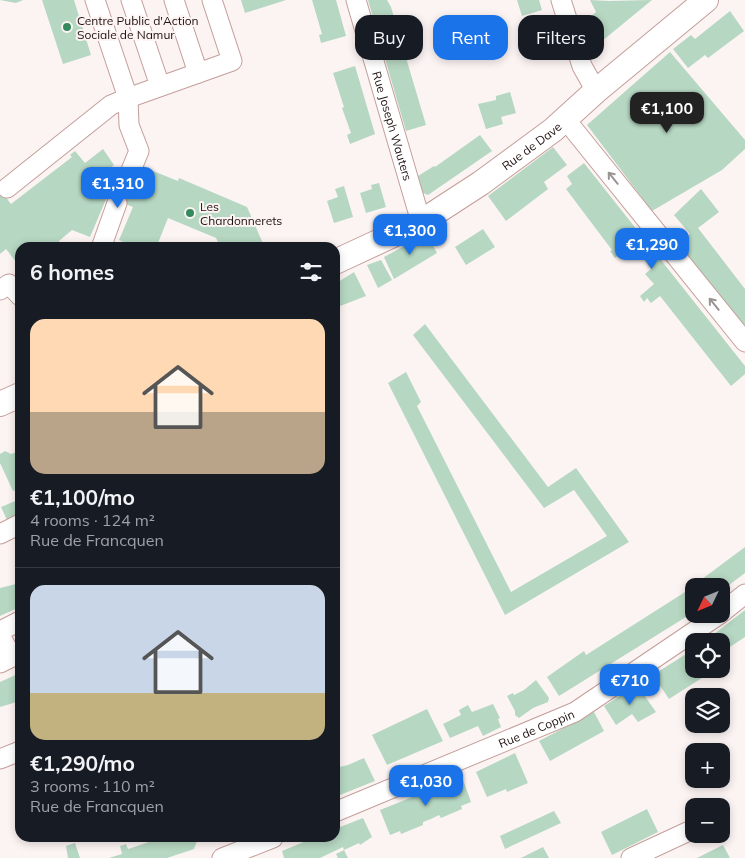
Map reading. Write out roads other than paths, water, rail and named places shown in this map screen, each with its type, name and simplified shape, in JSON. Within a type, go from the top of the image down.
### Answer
[{"type":"main road","name":"Rue de Dave","points":[[340,260],[421,222],[481,183],[566,120],[596,91],[706,0]]},
{"type":"main road","points":[[0,404],[15,397]]},
{"type":"street","points":[[95,0],[128,98],[129,125],[139,151],[127,180]]},
{"type":"street","points":[[131,0],[160,86]]},
{"type":"street","points":[[174,0],[198,73]]},
{"type":"street","points":[[7,188],[111,105],[232,61],[212,0]]},
{"type":"street","name":"Rue Joseph Wauters","points":[[356,0],[421,222]]},
{"type":"street","points":[[560,0],[582,66],[596,91]]},
{"type":"street","points":[[566,120],[745,342]]},
{"type":"street","points":[[103,242],[117,203]]},
{"type":"street","points":[[0,290],[10,284],[15,290]]},
{"type":"street","points":[[0,534],[15,526]]},
{"type":"street","name":"Rue de Coppin","points":[[730,606],[745,594]]},
{"type":"street","name":"Rue de Coppin","points":[[340,810],[575,712],[706,623]]},
{"type":"street","points":[[0,631],[15,624]]},
{"type":"street","points":[[0,635],[12,658],[0,663]]},
{"type":"street","points":[[0,759],[15,753]]},
{"type":"street","points":[[631,858],[685,833]]},
{"type":"street","points":[[232,852],[262,842]]},
{"type":"place","name":"Centre Public d'Action Sociale de Namur","points":[[67,27]]},
{"type":"place","name":"Les Chardonnerets","points":[[190,213]]}]
